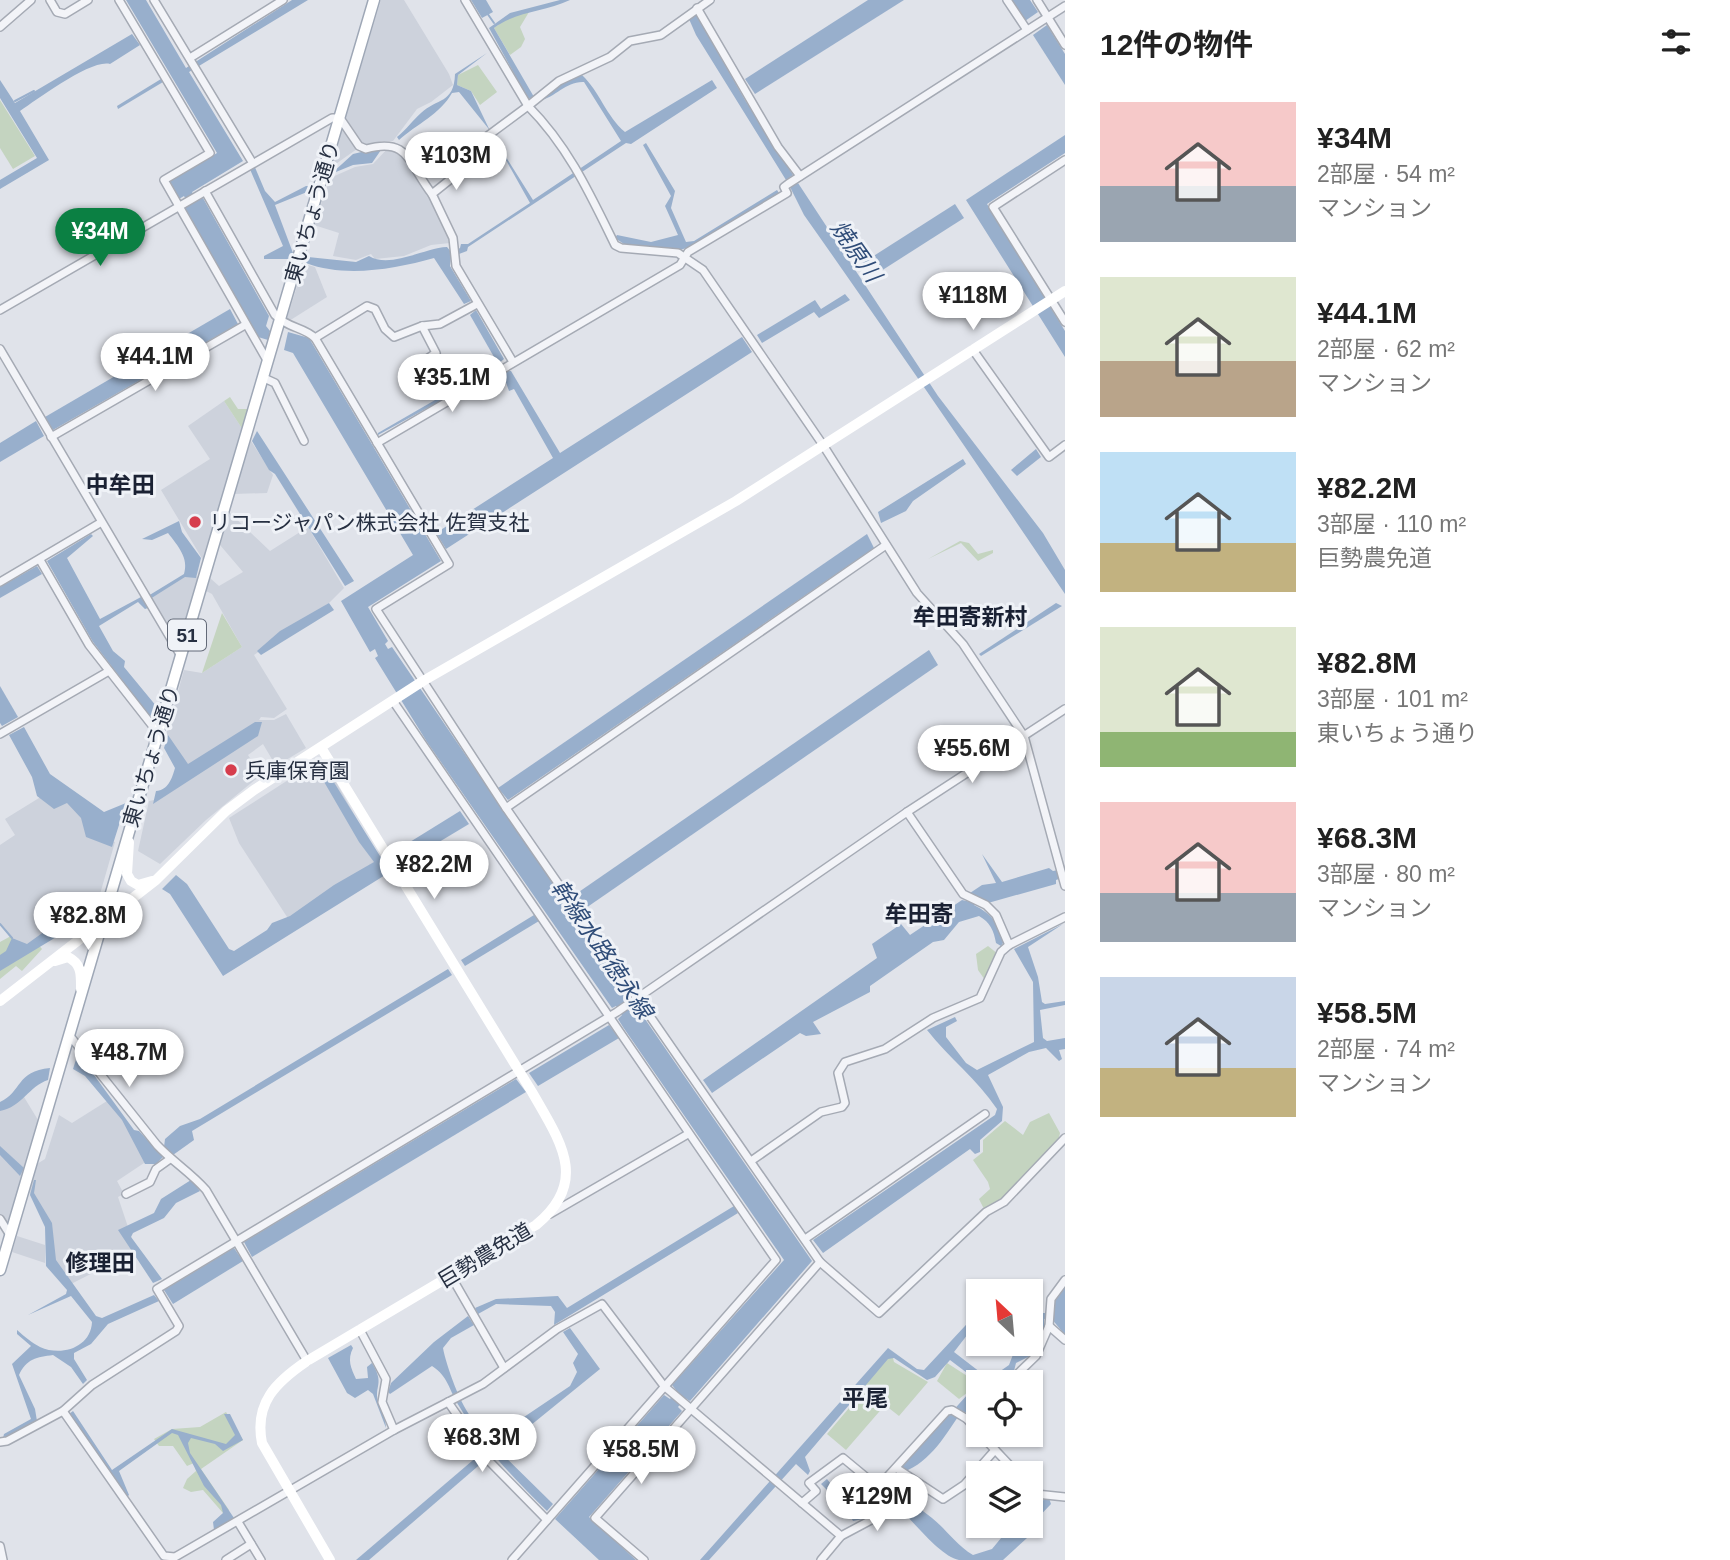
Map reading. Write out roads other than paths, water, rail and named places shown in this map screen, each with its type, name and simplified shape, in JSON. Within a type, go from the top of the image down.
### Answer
[{"type":"main road","name":"東いちょう通り","points":[[0,1270],[374,0]]},
{"type":"street","points":[[50,0],[57,12],[65,14],[89,0]]},
{"type":"street","points":[[119,0],[210,153],[164,180],[182,204],[245,325],[268,363]]},
{"type":"street","points":[[154,0],[252,162]]},
{"type":"street","points":[[193,63],[283,0]]},
{"type":"street","points":[[465,0],[530,105],[577,168],[615,245],[685,257],[703,270],[823,445],[917,593],[964,644],[1024,736],[1064,884]]},
{"type":"street","points":[[432,194],[452,178],[470,149],[559,81],[610,57],[630,41],[661,35],[710,0]]},
{"type":"street","points":[[1007,0],[1028,30]]},
{"type":"street","points":[[1037,0],[1065,45]]},
{"type":"street","points":[[0,27],[26,2]]},
{"type":"street","points":[[377,443],[680,265],[685,257],[787,193],[784,187],[788,184],[1065,6]]},
{"type":"street","points":[[697,8],[764,124],[799,177]]},
{"type":"street","points":[[0,310],[252,162],[332,118],[340,118],[359,146],[366,149],[390,144],[400,148],[432,194],[453,238],[456,266],[513,362]]},
{"type":"street","points":[[1065,160],[993,207],[1065,322]]},
{"type":"street","points":[[201,193],[281,321],[309,332],[315,338],[449,564],[376,609],[634,1000],[751,1161],[820,1262],[879,1313],[986,1213],[1004,1202],[1065,1138]]},
{"type":"street","points":[[0,1001],[156,880],[226,811],[254,790],[322,749],[423,681],[736,501],[1065,290]]},
{"type":"street","points":[[315,338],[368,306],[375,309],[390,336],[400,336],[422,326],[440,324],[477,304]]},
{"type":"street","points":[[51,438],[245,325]]},
{"type":"street","points":[[422,326],[436,353],[424,361],[449,400]]},
{"type":"street","points":[[0,348],[100,523],[181,657]]},
{"type":"street","points":[[973,350],[1049,457],[1065,445]]},
{"type":"street","points":[[264,378],[275,383],[304,441]]},
{"type":"street","points":[[0,583],[100,523]]},
{"type":"street","points":[[506,808],[886,545]]},
{"type":"street","points":[[40,560],[89,645],[158,733]]},
{"type":"street","points":[[0,734],[109,671]]},
{"type":"street","points":[[393,701],[614,1014],[688,1134],[776,1260],[512,1560]]},
{"type":"street","points":[[0,1441],[7,1441],[62,1411],[92,1385],[176,1331],[178,1326],[156,1289],[614,1014],[907,812],[1065,709]]},
{"type":"street","name":"巨勢農免道","points":[[322,749],[561,1143],[566,1160],[567,1179],[549,1214],[279,1379],[265,1398],[259,1422],[262,1443],[330,1560]]},
{"type":"street","points":[[907,812],[963,894],[996,915],[1009,945]]},
{"type":"street","points":[[129,831],[127,874],[131,881],[138,884],[156,880]]},
{"type":"street","points":[[751,1161],[821,1112],[842,1107],[845,1102],[838,1073],[845,1062],[885,1049],[933,1018],[980,998],[1001,952],[1009,945],[1065,917]]},
{"type":"street","points":[[50,962],[68,957],[76,961],[81,969],[82,996]]},
{"type":"street","points":[[71,1036],[127,1110],[170,1159],[187,1168],[206,1191],[307,1361]]},
{"type":"street","points":[[805,1239],[985,1114]]},
{"type":"street","points":[[549,1214],[688,1134]]},
{"type":"street","points":[[126,1194],[150,1182],[156,1169],[170,1159]]},
{"type":"street","points":[[0,1219],[10,1236]]},
{"type":"street","points":[[644,1560],[595,1518],[687,1407],[820,1262]]},
{"type":"street","points":[[451,1276],[504,1368]]},
{"type":"street","points":[[1021,1370],[1036,1356],[1048,1319],[1051,1299],[1065,1280]]},
{"type":"street","points":[[62,1411],[160,1558],[174,1557],[394,1430],[463,1395],[557,1329],[602,1304],[666,1388],[841,1536]]},
{"type":"street","points":[[1048,1319],[1065,1340]]},
{"type":"street","points":[[360,1330],[386,1379],[383,1402],[394,1430]]},
{"type":"street","points":[[450,1401],[490,1462],[547,1520]]},
{"type":"street","points":[[878,1489],[947,1411],[953,1410],[966,1419]]},
{"type":"street","points":[[992,1447],[1006,1461]]},
{"type":"street","points":[[896,1468],[943,1499],[964,1485],[995,1450]]},
{"type":"street","points":[[802,1503],[816,1491],[809,1483],[843,1458],[878,1489],[882,1500],[871,1520],[841,1536],[821,1560]]},
{"type":"street","points":[[1043,1495],[1065,1497]]},
{"type":"street","points":[[238,1522],[261,1560]]},
{"type":"street","points":[[226,1560],[251,1544]]},
{"type":"street","points":[[0,1546],[3,1560]]},
{"type":"water","points":[[126,0],[146,0],[186,68],[292,0],[308,0],[189,72],[243,161],[192,192],[197,201],[203,198],[269,316],[266,326],[270,331],[268,340],[258,337],[185,208],[189,205],[184,196],[179,199],[170,181],[217,153]]},
{"type":"water","points":[[471,0],[486,0],[493,12],[482,18]]},
{"type":"water","points":[[560,0],[570,0],[512,18],[494,28],[534,97],[528,99],[489,28],[510,13]]},
{"type":"water","points":[[868,0],[904,0],[755,94],[745,79]]},
{"type":"water","points":[[1012,0],[1030,0],[1038,12],[1025,21]]},
{"type":"water","points":[[696,14],[745,100],[793,175],[786,180],[696,35],[689,19]]},
{"type":"water","points":[[1047,25],[1065,54],[1065,85],[1033,35]]},
{"type":"water","points":[[132,34],[140,45],[110,64],[101,64],[78,74],[20,111],[49,160],[0,189],[0,180],[37,158],[0,98],[0,80],[15,103]]},
{"type":"water","points":[[487,53],[458,75],[457,85],[471,91],[492,135],[533,200],[621,141],[584,82],[572,84],[539,101],[556,86],[582,75],[625,132],[712,80],[717,88],[631,144],[626,143],[468,247],[467,251],[451,257],[450,266],[471,301],[464,304],[434,258],[403,266],[353,271],[321,268],[306,263],[308,257],[356,262],[369,256],[377,259],[397,259],[447,247],[452,253],[460,248],[461,244],[468,244],[530,203],[488,128],[459,92],[452,93],[435,113],[399,140],[397,137],[427,108],[448,96],[452,91],[455,74]]},
{"type":"water","points":[[161,79],[163,82],[118,109],[117,106]]},
{"type":"water","points":[[1065,135],[1065,153],[987,204],[1065,331],[1065,357],[966,200]]},
{"type":"water","points":[[646,143],[675,191],[671,208],[686,242],[694,241],[777,190],[779,193],[696,245],[680,250],[624,244],[615,238],[617,235],[651,242],[678,235],[665,206],[671,196],[643,145]]},
{"type":"water","points":[[378,148],[381,150],[372,163],[353,165],[331,174],[353,154]]},
{"type":"water","points":[[254,165],[265,191],[275,202],[306,186],[313,186],[312,190],[275,205],[293,253],[290,259],[264,259],[264,256],[283,246],[249,167]]},
{"type":"water","points":[[798,183],[938,396],[1043,533],[1065,570],[1065,594],[804,215],[790,187]]},
{"type":"water","points":[[955,204],[964,218],[870,278],[861,264]]},
{"type":"water","points":[[845,294],[850,300],[819,318],[814,312],[762,343],[757,335],[815,300],[821,309]]},
{"type":"water","points":[[230,309],[238,324],[53,430],[45,417]]},
{"type":"water","points":[[476,310],[504,359],[498,364],[470,315]]},
{"type":"water","points":[[288,332],[309,338],[441,561],[368,607],[388,641],[385,644],[388,649],[392,647],[629,995],[625,999],[632,1009],[636,1006],[812,1261],[690,1401],[685,1398],[678,1407],[682,1411],[589,1517],[636,1560],[599,1560],[555,1519],[664,1395],[670,1399],[676,1390],[672,1385],[784,1260],[623,1027],[618,1019],[622,1015],[616,1006],[612,1008],[427,742],[375,658],[378,656],[375,649],[370,652],[341,601],[413,555],[293,353],[284,350]]},
{"type":"water","points":[[742,337],[752,352],[446,549],[436,533],[553,458],[514,389],[509,391],[503,374],[506,371],[511,371],[560,453]]},
{"type":"water","points":[[442,396],[442,400],[378,435],[378,433]]},
{"type":"water","points":[[36,421],[44,436],[0,462],[0,443]]},
{"type":"water","points":[[257,431],[354,581],[345,586],[275,474],[269,470],[252,441]]},
{"type":"water","points":[[1036,449],[1041,457],[1017,476],[1011,470]]},
{"type":"water","points":[[963,459],[966,464],[913,501],[906,511],[881,523],[878,512]]},
{"type":"water","points":[[179,521],[182,532],[201,558],[196,578],[185,577],[150,599],[148,596],[184,574],[185,563],[182,552],[168,533],[152,540],[142,539]]},
{"type":"water","points":[[91,534],[93,536],[67,558],[100,619],[141,597],[148,608],[145,609],[138,602],[99,626],[113,651],[125,661],[124,667],[157,707],[152,719],[93,642],[47,561]]},
{"type":"water","points":[[867,534],[874,548],[508,800],[498,788]]},
{"type":"water","points":[[37,566],[42,574],[0,598],[0,587]]},
{"type":"water","points":[[329,603],[334,610],[261,655],[257,651],[280,631]]},
{"type":"water","points":[[1056,603],[1062,606],[981,656],[979,654]]},
{"type":"water","points":[[929,650],[938,665],[583,910],[573,896]]},
{"type":"water","points":[[0,686],[18,717],[2,726],[0,723]]},
{"type":"water","points":[[255,722],[262,722],[258,736],[153,804],[156,791],[171,780],[175,768],[164,748],[168,735],[188,764]]},
{"type":"water","points":[[24,727],[50,774],[104,812],[126,803],[112,847],[86,837],[81,818],[67,803],[54,809],[37,796],[32,777],[9,735]]},
{"type":"water","points":[[330,776],[390,872],[223,976],[170,894],[162,889],[176,875],[187,884],[229,949],[234,951],[267,930],[272,923],[290,916],[334,885],[374,862],[359,842],[323,780]]},
{"type":"water","points":[[460,811],[469,824],[404,863],[397,850]]},
{"type":"water","points":[[982,854],[1002,882],[1049,868],[1053,871],[1064,869],[1065,865],[1065,877],[1056,880],[1056,884],[988,903],[978,898],[974,905],[997,923],[1005,940],[1001,946],[996,943],[993,931],[983,918],[979,916],[959,922],[944,940],[933,942],[870,986],[870,992],[813,1022],[821,1034],[806,1036],[800,1033],[712,1093],[703,1080],[877,958],[872,944],[901,924],[910,935],[962,900],[971,902],[975,896],[970,893],[982,885],[996,883]]},
{"type":"water","points":[[91,898],[96,905],[86,919],[0,971],[0,955],[6,951],[12,938],[27,944]]},
{"type":"water","points":[[534,915],[539,921],[465,966],[461,960]]},
{"type":"water","points":[[1063,924],[1028,947],[1038,977],[1042,1002],[1045,1004],[1065,1001],[1065,1005],[1040,1010],[1043,1038],[1047,1041],[1065,1038],[1065,1049],[1059,1050],[1062,1059],[1059,1061],[1046,1048],[1029,1052],[988,1075],[1003,1107],[1002,1121],[980,1140],[980,1152],[975,1154],[970,1149],[823,1253],[813,1240],[995,1115],[997,1109],[989,1098],[927,1030],[955,1017],[957,1021],[946,1027],[946,1037],[966,1063],[977,1070],[1034,1042],[1033,982],[1014,949]]},
{"type":"water","points":[[448,969],[452,975],[192,1131],[194,1140],[173,1155],[164,1147],[165,1139],[180,1126],[200,1119]]},
{"type":"water","points":[[609,1025],[619,1038],[538,1086],[529,1073]]},
{"type":"water","points":[[78,1053],[134,1130],[139,1131],[163,1157],[156,1164],[145,1164],[122,1120],[85,1076],[73,1069]]},
{"type":"water","points":[[50,1068],[48,1080],[8,1109],[0,1111],[0,1102],[12,1093],[25,1077]]},
{"type":"water","points":[[516,1079],[526,1092],[252,1257],[244,1242]]},
{"type":"water","points":[[0,1146],[24,1168],[20,1176],[0,1155]]},
{"type":"water","points":[[34,1180],[34,1193],[52,1223],[56,1260],[96,1316],[102,1318],[154,1295],[159,1301],[108,1324],[91,1344],[74,1353],[74,1359],[87,1380],[83,1384],[71,1367],[53,1355],[29,1362],[19,1375],[35,1409],[37,1421],[3,1438],[4,1434],[31,1419],[12,1364],[31,1346],[17,1334],[17,1330],[40,1347],[57,1351],[81,1344],[87,1338],[92,1322],[71,1296],[28,1315],[66,1294],[67,1290],[46,1266],[45,1227],[30,1195]]},
{"type":"water","points":[[191,1180],[200,1191],[176,1203],[164,1218],[133,1233],[131,1237],[162,1279],[153,1283],[118,1230],[154,1213],[161,1199]]},
{"type":"water","points":[[734,1206],[738,1213],[554,1325],[555,1312],[551,1306],[496,1304],[478,1314],[475,1308],[496,1299],[558,1296],[567,1308]]},
{"type":"water","points":[[234,1248],[243,1261],[173,1304],[164,1290]]},
{"type":"water","points":[[1065,1287],[1065,1335],[1051,1318],[1044,1319],[1043,1329],[1043,1313],[1051,1313],[1053,1304]]},
{"type":"water","points":[[468,1316],[474,1325],[451,1338],[443,1348],[459,1396],[468,1413],[494,1443],[524,1422],[524,1417],[570,1386],[577,1372],[573,1363],[578,1354],[563,1332],[570,1328],[600,1369],[499,1451],[553,1504],[547,1511],[488,1448],[468,1421],[445,1379],[432,1366],[390,1394],[388,1392],[391,1383],[434,1342]]},
{"type":"water","points":[[966,1325],[966,1336],[954,1352],[977,1370],[966,1370],[966,1372],[950,1360],[935,1377],[927,1380],[894,1358],[888,1359],[805,1457],[810,1471],[808,1475],[796,1464],[709,1560],[700,1560],[888,1348],[917,1369],[924,1370]]},
{"type":"water","points":[[351,1345],[353,1348],[350,1364],[356,1379],[368,1378],[367,1367],[372,1363],[376,1370],[379,1380],[378,1401],[386,1428],[373,1394],[368,1390],[355,1398],[347,1393],[328,1358]]},
{"type":"water","points":[[1012,1356],[1030,1356],[1016,1363],[1014,1370],[1002,1370],[1009,1365]]},
{"type":"water","points":[[966,1396],[966,1413],[962,1411],[930,1454],[903,1472],[897,1484],[908,1499],[973,1555],[992,1549],[1001,1538],[1027,1538],[1003,1560],[959,1560],[931,1542],[885,1496],[863,1519],[853,1521],[847,1510],[821,1484],[827,1479],[843,1499],[865,1508]]},
{"type":"water","points":[[73,1411],[112,1470],[172,1429],[226,1444],[235,1435],[224,1414],[230,1414],[243,1440],[223,1451],[215,1444],[191,1438],[188,1443],[190,1453],[234,1518],[214,1530],[213,1522],[223,1513],[221,1505],[204,1486],[178,1435],[172,1433],[119,1471],[129,1495],[126,1498],[69,1414]]},
{"type":"water","points":[[479,1455],[484,1461],[369,1560],[356,1560]]},
{"type":"water","points":[[1049,1498],[1051,1504],[1043,1512],[1043,1500]]},
{"type":"waterway","points":[[487,13],[494,23]]},
{"type":"waterway","points":[[15,101],[34,91]]},
{"type":"waterway","points":[[0,924],[12,938]]},
{"type":"place","name":"リコージャパン株式会社 佐賀支社","points":[[195,522]]},
{"type":"place","name":"兵庫保育園","points":[[231,770]]},
{"type":"district","name":"中牟田","points":[[120,485]]},
{"type":"district","name":"牟田寄新村","points":[[970,617]]},
{"type":"district","name":"牟田寄","points":[[919,914]]},
{"type":"district","name":"修理田","points":[[100,1263]]},
{"type":"district","name":"平尾","points":[[865,1398]]},
{"type":"water label","name":"焼原川","points":[[856,251]]},
{"type":"water label","name":"幹線水路徳永線","points":[[602,949]]}]
